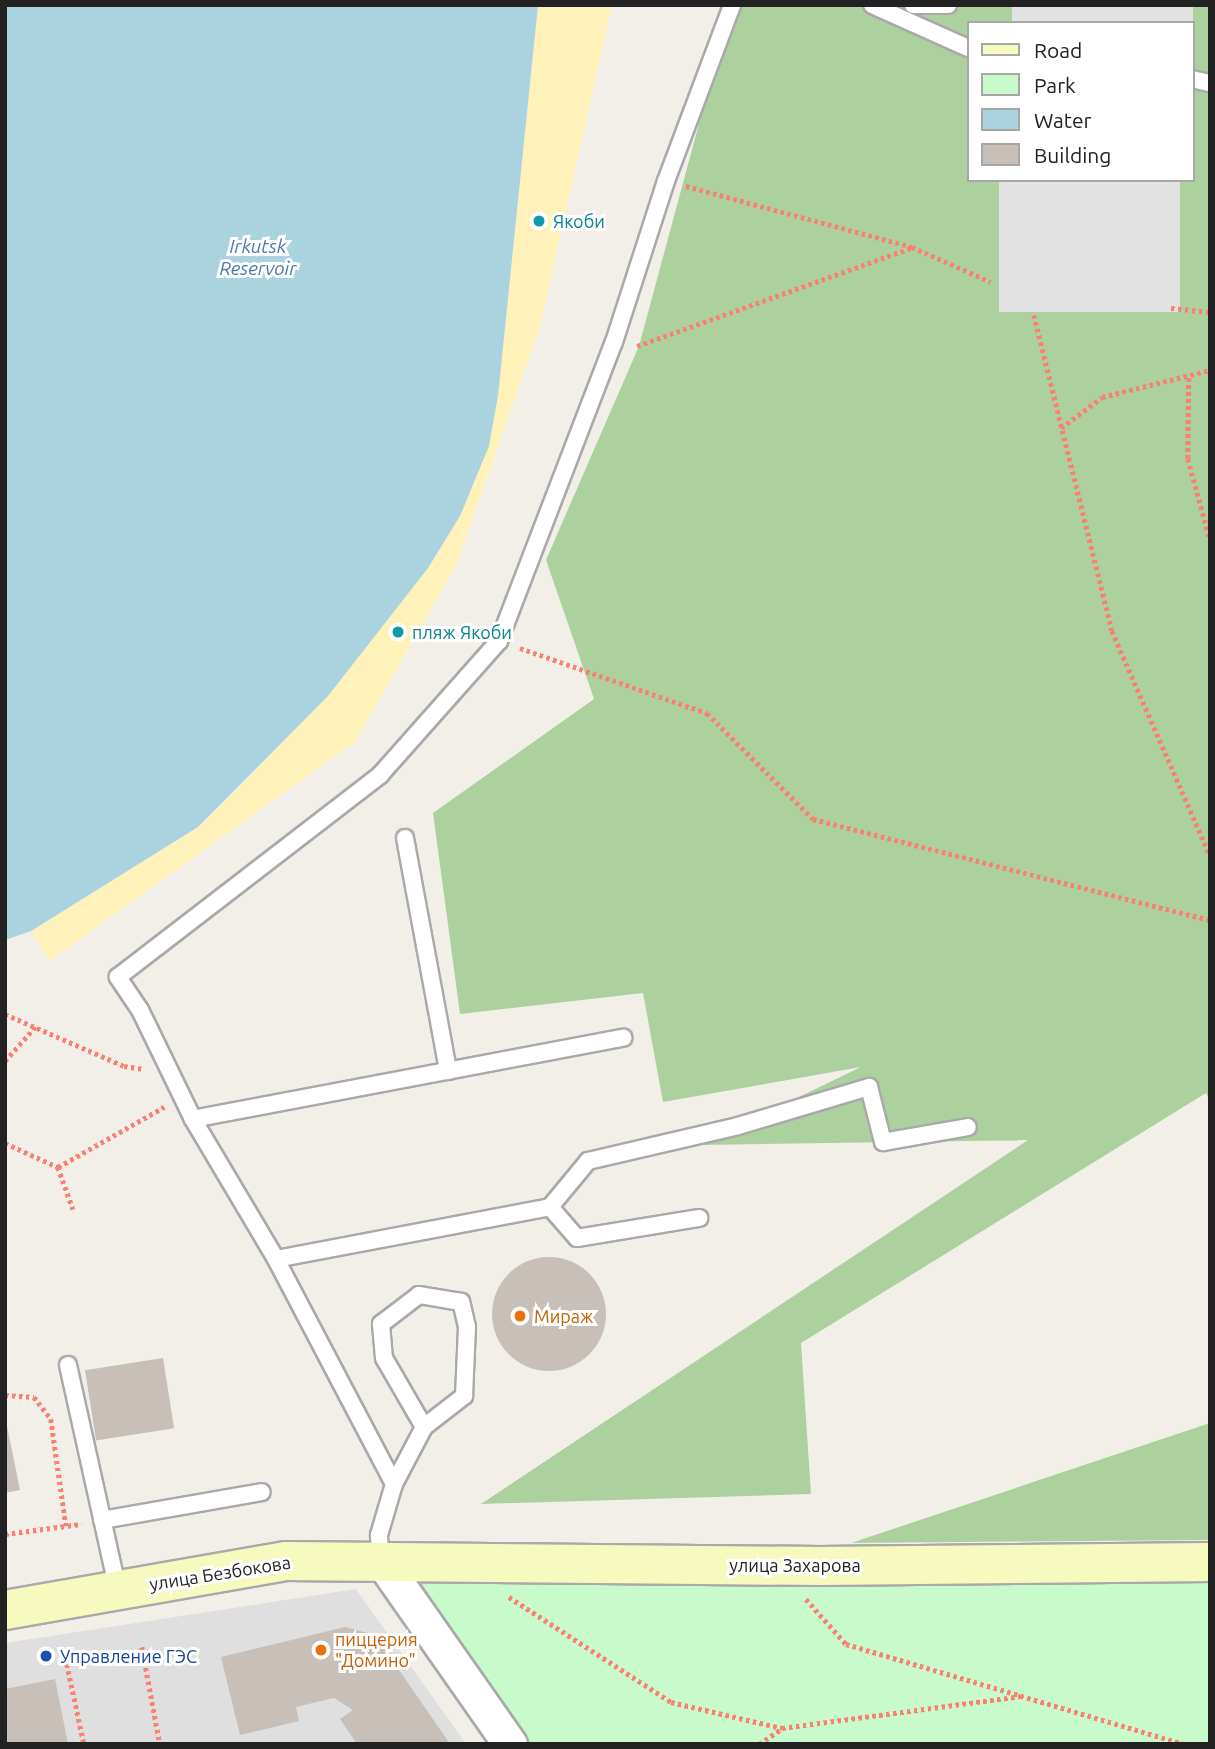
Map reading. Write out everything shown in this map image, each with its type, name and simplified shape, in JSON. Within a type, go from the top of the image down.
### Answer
[{"type":"main road","name":"улица Захарова","points":[[381,1560],[820,1566],[1210,1562]]},
{"type":"main road","name":"улица Безбокова","points":[[5,1610],[286,1561],[381,1560]]},
{"type":"street","points":[[381,1560],[510,1744]]},
{"type":"lane","points":[[394,1484],[276,1259],[193,1119],[118,976],[380,775],[499,641],[614,342],[666,181],[732,5]]},
{"type":"lane","points":[[872,5],[967,48]]},
{"type":"lane","points":[[913,5],[948,5]]},
{"type":"lane","points":[[405,838],[448,1071]]},
{"type":"lane","points":[[193,1119],[623,1038]]},
{"type":"lane","points":[[276,1259],[550,1207],[588,1161],[738,1126],[869,1087],[883,1142],[968,1127]]},
{"type":"lane","points":[[550,1207],[577,1238],[699,1218]]},
{"type":"lane","points":[[381,1560],[379,1535],[394,1484],[424,1427],[464,1396],[467,1327],[461,1302],[419,1295],[381,1324],[384,1357],[424,1427]]},
{"type":"lane","points":[[68,1365],[118,1590]]},
{"type":"lane","points":[[102,1520],[262,1492]]},
{"type":"path","points":[[666,181],[912,247],[992,282]]},
{"type":"path","points":[[614,342],[639,346],[912,247]]},
{"type":"path","points":[[1171,308],[1210,312]]},
{"type":"path","points":[[1034,315],[1112,631],[1210,855]]},
{"type":"path","points":[[1061,428],[1102,397],[1189,378],[1210,370]]},
{"type":"path","points":[[1189,378],[1188,459],[1210,539]]},
{"type":"path","points":[[499,641],[707,713],[813,819],[1210,920]]},
{"type":"path","points":[[5,1014],[124,1066],[171,1073]]},
{"type":"path","points":[[5,1061],[36,1026]]},
{"type":"path","points":[[58,1167],[183,1097]]},
{"type":"path","points":[[5,1143],[58,1167],[73,1209]]},
{"type":"path","points":[[5,1395],[34,1397],[51,1419],[66,1526],[5,1534]]},
{"type":"path","points":[[501,1592],[671,1702],[782,1728],[1021,1696]]},
{"type":"path","points":[[801,1593],[846,1644],[1184,1744]]},
{"type":"path","points":[[142,1647],[160,1744]]},
{"type":"path","points":[[67,1664],[84,1744]]},
{"type":"path","points":[[759,1744],[782,1728]]},
{"type":"shaded area","points":[[1012,5],[1193,5],[1193,21],[1012,21]]},
{"type":"shaded area","points":[[999,182],[1180,182],[1180,312],[999,312]]},
{"type":"shaded area","points":[[356,1589],[466,1744],[5,1744],[5,1643]]},
{"type":"green space","points":[[731,5],[1210,5],[1210,1101],[1206,1093],[801,1343],[811,1494],[481,1504],[1028,1140],[699,1145],[861,1067],[663,1102],[643,993],[460,1014],[433,813],[594,699],[546,560],[639,346]]},
{"type":"green space","points":[[1210,1423],[1210,1540],[851,1543]]},
{"type":"green space","points":[[381,1560],[1210,1562],[1210,1744],[510,1744]]},
{"type":"sand","points":[[538,5],[612,5],[540,327],[456,566],[355,742],[49,961],[31,931],[198,827],[237,790],[327,696],[428,568],[460,516],[503,350]]},
{"type":"water","name":"Irkutsk Reservoir","points":[[5,5],[538,5],[498,396],[489,446],[460,516],[428,568],[328,696],[198,827],[31,931],[5,940]]},
{"type":"building","points":[[549,1257],[571,1261],[589,1274],[602,1292],[606,1314],[602,1336],[589,1354],[571,1367],[549,1371],[527,1367],[509,1354],[496,1336],[492,1314],[496,1292],[509,1274],[527,1261]]},
{"type":"building","points":[[163,1358],[174,1428],[96,1440],[85,1370]]},
{"type":"building","points":[[5,1422],[20,1490],[5,1493]]},
{"type":"building","points":[[345,1627],[375,1635],[450,1744],[357,1744],[340,1719],[353,1710],[334,1698],[296,1707],[299,1721],[240,1735],[221,1657]]},
{"type":"building","points":[[55,1679],[68,1744],[5,1744],[5,1689]]},
{"type":"place","name":"Якоби","points":[[539,221]]},
{"type":"place","name":"пляж Якоби","points":[[398,632]]},
{"type":"place","name":"Мираж","points":[[520,1316]]},
{"type":"place","name":"пиццерия \"Домино\"","points":[[321,1650]]},
{"type":"place","name":"Управление ГЭС","points":[[46,1656]]}]
